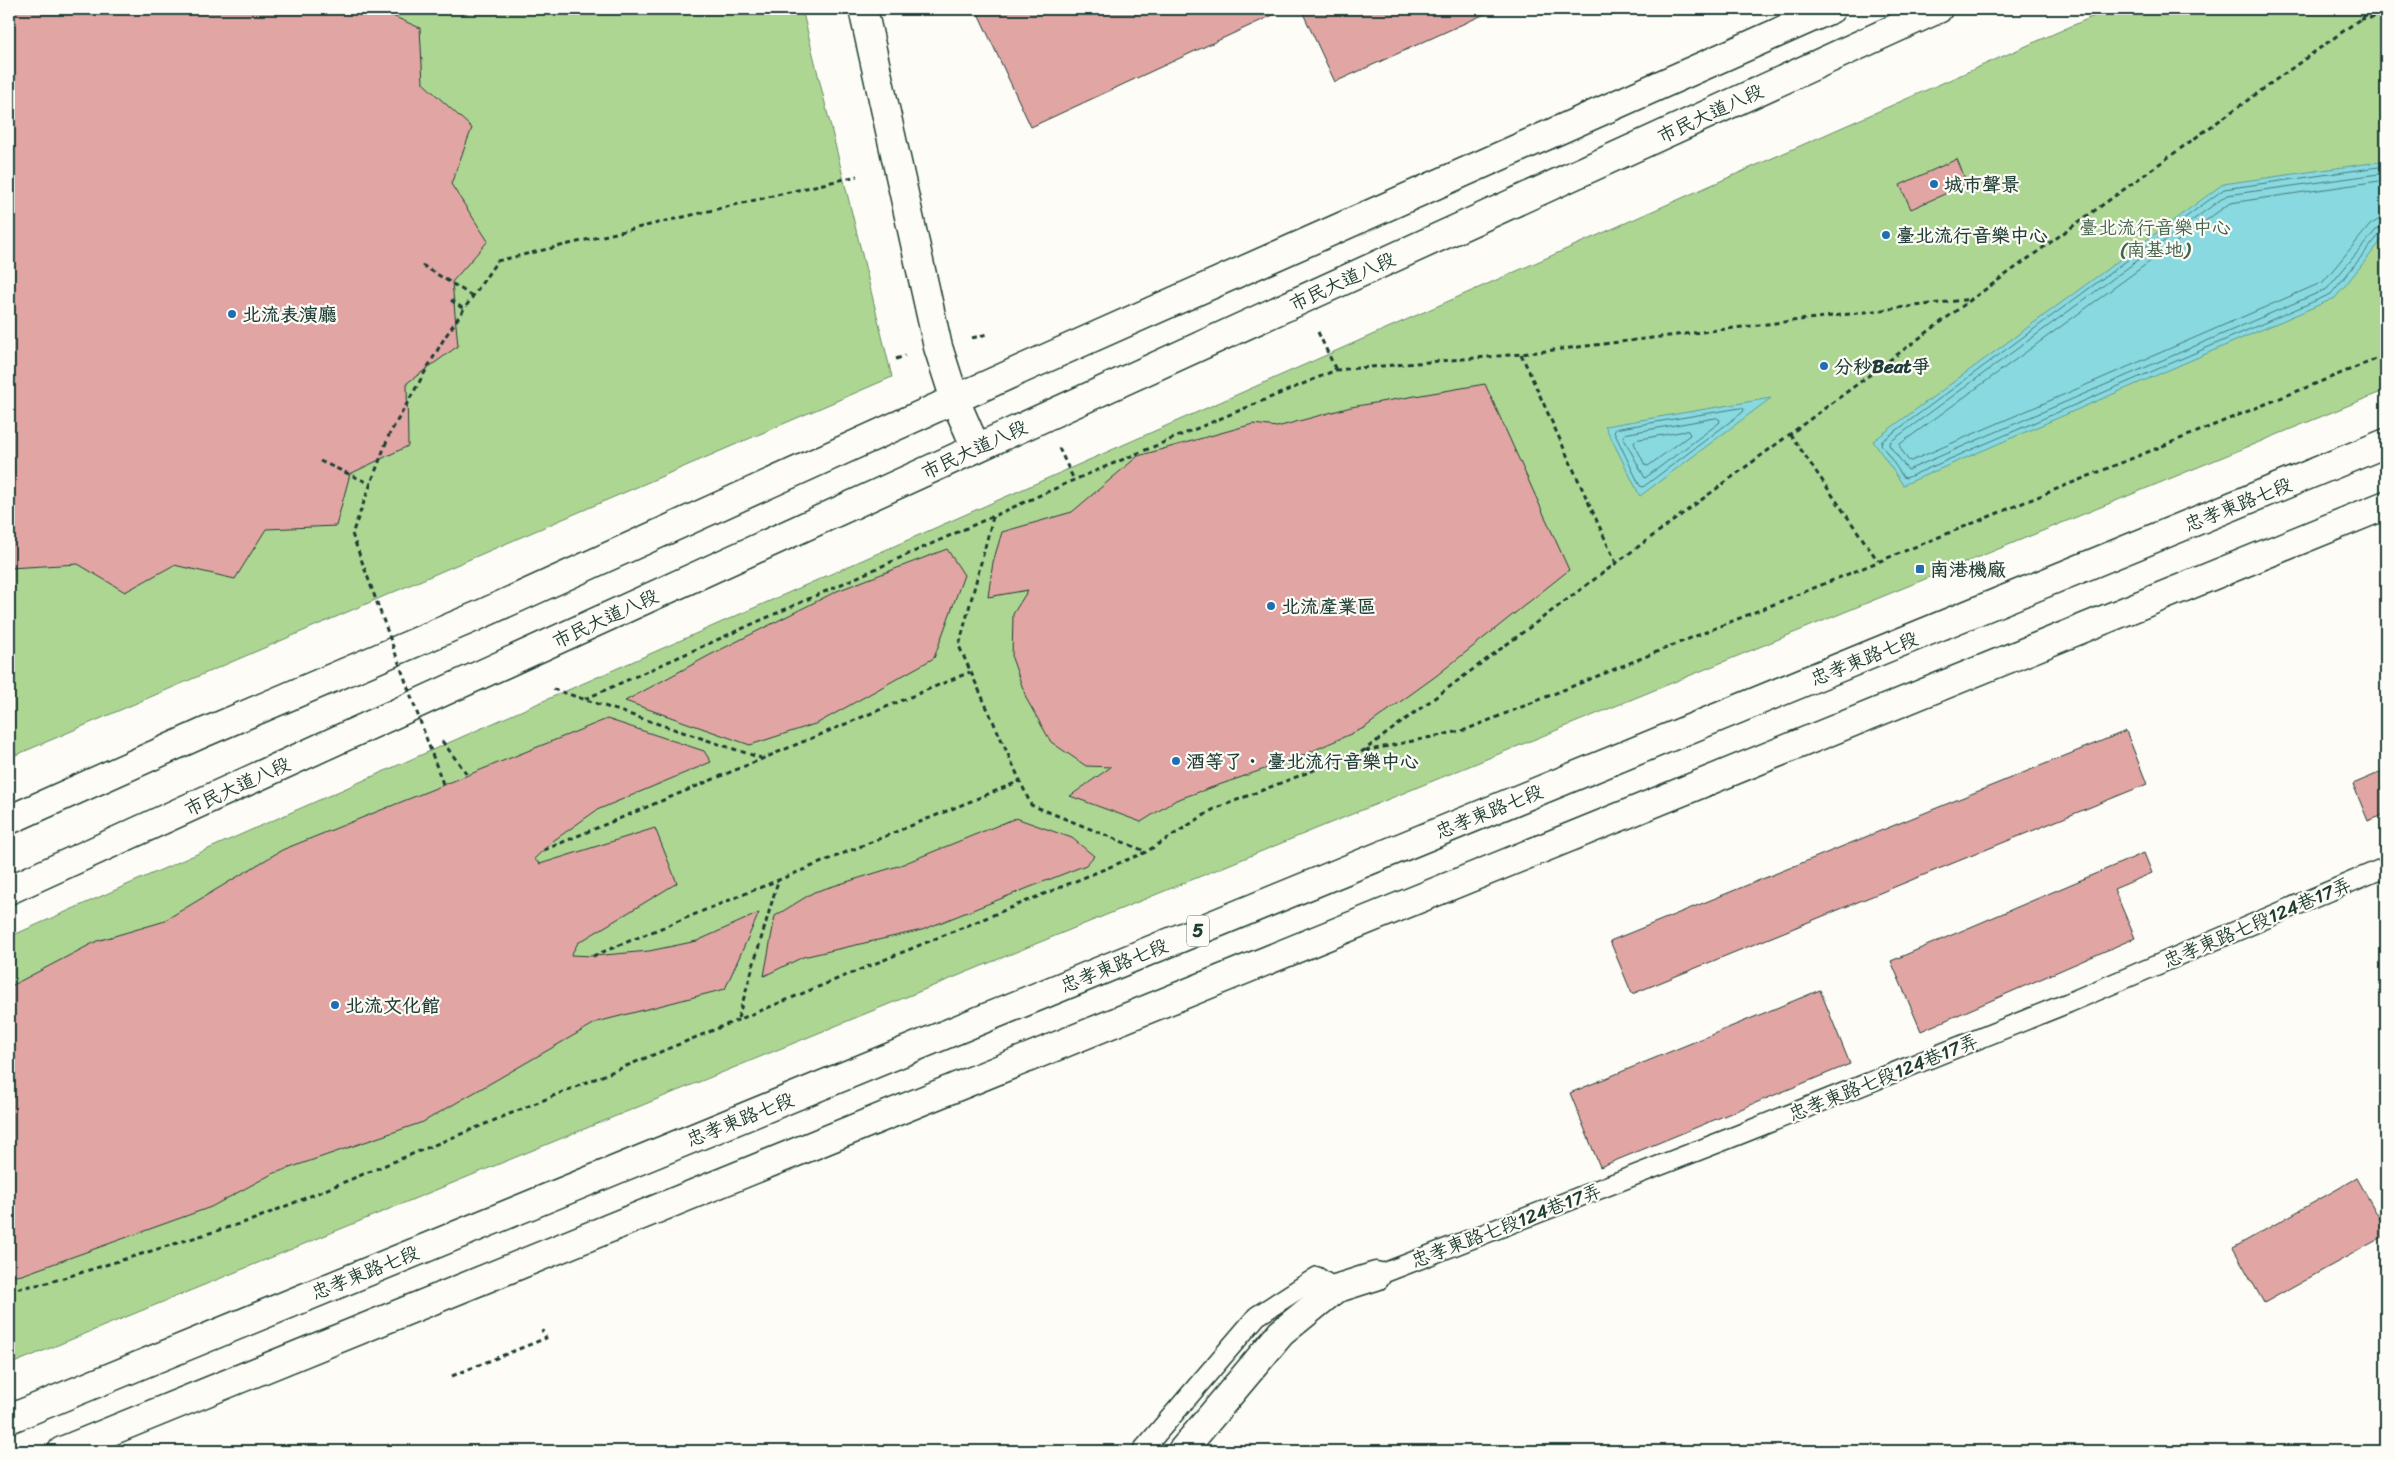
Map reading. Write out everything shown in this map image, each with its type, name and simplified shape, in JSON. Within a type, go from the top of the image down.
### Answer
[{"type":"main road","points":[[863,9],[938,347],[954,400],[976,448]]},
{"type":"main road","points":[[9,820],[203,732],[475,617],[954,400],[1831,9]]},
{"type":"main road","name":"市民大道八段","points":[[9,890],[1938,9]]},
{"type":"main road","name":"忠孝東路七段","points":[[9,1418],[2386,443]]},
{"type":"main road","points":[[62,1451],[2386,505]]},
{"type":"main road","points":[[1182,1451],[1281,1333],[1335,1289],[1376,1276]]},
{"type":"lane","name":"忠孝東路七段124巷17弄","points":[[1376,1276],[1738,1135],[2068,1003],[2386,867]]},
{"type":"lane","points":[[1142,1451],[1257,1316],[1317,1276],[1335,1289]]},
{"type":"path","points":[[1363,751],[1972,299],[2374,9]]},
{"type":"path","points":[[2359,19],[2386,16]]},
{"type":"path","points":[[443,784],[352,534],[389,435],[445,337],[497,261],[857,176]]},
{"type":"path","points":[[422,265],[474,297]]},
{"type":"path","points":[[585,699],[1074,480],[1336,370],[1520,354],[1972,299]]},
{"type":"path","points":[[451,300],[465,310]]},
{"type":"path","points":[[1318,332],[1336,370]]},
{"type":"path","points":[[1520,354],[1616,564]]},
{"type":"path","points":[[9,1290],[47,1283],[252,1220],[738,1018],[1146,852],[1214,809],[1363,751],[1465,730],[2386,355]]},
{"type":"path","points":[[1790,434],[1878,561]]},
{"type":"path","points":[[1059,449],[1074,480]]},
{"type":"path","points":[[320,461],[371,484]]},
{"type":"path","points":[[993,516],[959,646],[970,672],[1031,805],[1146,852]]},
{"type":"path","points":[[544,850],[970,672]]},
{"type":"path","points":[[553,689],[762,758]]},
{"type":"path","points":[[442,741],[467,774]]},
{"type":"path","points":[[593,956],[1020,781]]},
{"type":"path","points":[[738,1018],[778,880]]},
{"type":"path","points":[[452,1376],[546,1338],[542,1330]]},
{"type":"green space","points":[[9,9],[802,9],[892,377],[16,755],[9,732]]},
{"type":"green space","name":"臺北流行音樂中心 (南基地)","points":[[2110,9],[2386,9],[2386,390],[9,1365],[9,937]]},
{"type":"water","points":[[2386,161],[2386,235],[2335,298],[1903,485],[1873,441],[2223,184]]},
{"type":"water","points":[[1771,398],[1640,496],[1605,426]]},
{"type":"building","name":"北流表演廳","points":[[9,9],[377,9],[420,28],[423,83],[472,128],[451,184],[488,241],[452,282],[458,346],[407,383],[408,446],[350,474],[336,526],[266,529],[235,579],[174,565],[125,592],[78,564],[9,568]]},
{"type":"building","points":[[976,9],[1286,9],[1031,127]]},
{"type":"building","points":[[1301,9],[1496,9],[1335,82]]},
{"type":"building","name":"城市聲景","points":[[1957,159],[1967,184],[1911,209],[1900,185]]},
{"type":"building","name":"北流產業區","points":[[1485,384],[1569,570],[1436,676],[1364,728],[1299,757],[1176,800],[1141,822],[1070,796],[1111,767],[1086,766],[1051,742],[1027,700],[1012,658],[1013,614],[1028,590],[988,597],[993,562],[1002,532],[1072,512],[1138,456],[1253,424],[1277,427],[1351,407]]},
{"type":"building","points":[[947,549],[964,575],[934,658],[818,723],[750,745],[625,701],[710,655],[837,591]]},
{"type":"building","name":"北流文化館","points":[[607,719],[704,751],[711,762],[597,810],[553,841],[534,859],[540,864],[655,828],[677,883],[578,943],[571,955],[593,956],[649,951],[697,941],[759,913],[725,989],[597,1022],[423,1122],[272,1174],[211,1207],[22,1275],[9,1277],[9,987],[97,941],[162,922],[282,850]]},
{"type":"building","points":[[2126,731],[2147,784],[1632,994],[1610,941]]},
{"type":"building","points":[[2386,770],[2386,814],[2368,821],[2353,784]]},
{"type":"building","points":[[1016,818],[1072,838],[1094,856],[1086,865],[922,930],[803,957],[764,976],[775,916],[814,892],[898,866]]},
{"type":"building","points":[[2144,853],[2152,873],[2114,889],[2135,938],[1921,1031],[1891,961]]},
{"type":"building","points":[[1820,990],[1850,1064],[1600,1167],[1570,1093]]},
{"type":"building","points":[[2357,1178],[2386,1230],[2386,1235],[2264,1303],[2233,1248]]},
{"type":"place","name":"城市聲景","points":[[1934,184]]},
{"type":"place","name":"臺北流行音樂中心","points":[[1886,235]]},
{"type":"place","name":"北流表演廳","points":[[232,314]]},
{"type":"place","name":"分秒Beat爭","points":[[1824,366]]},
{"type":"place","name":"南港機廠","points":[[1920,569]]},
{"type":"place","name":"北流產業區","points":[[1271,606]]},
{"type":"place","name":"酒等了・ 臺北流行音樂中心","points":[[1176,761]]},
{"type":"place","name":"北流文化館","points":[[335,1005]]}]
